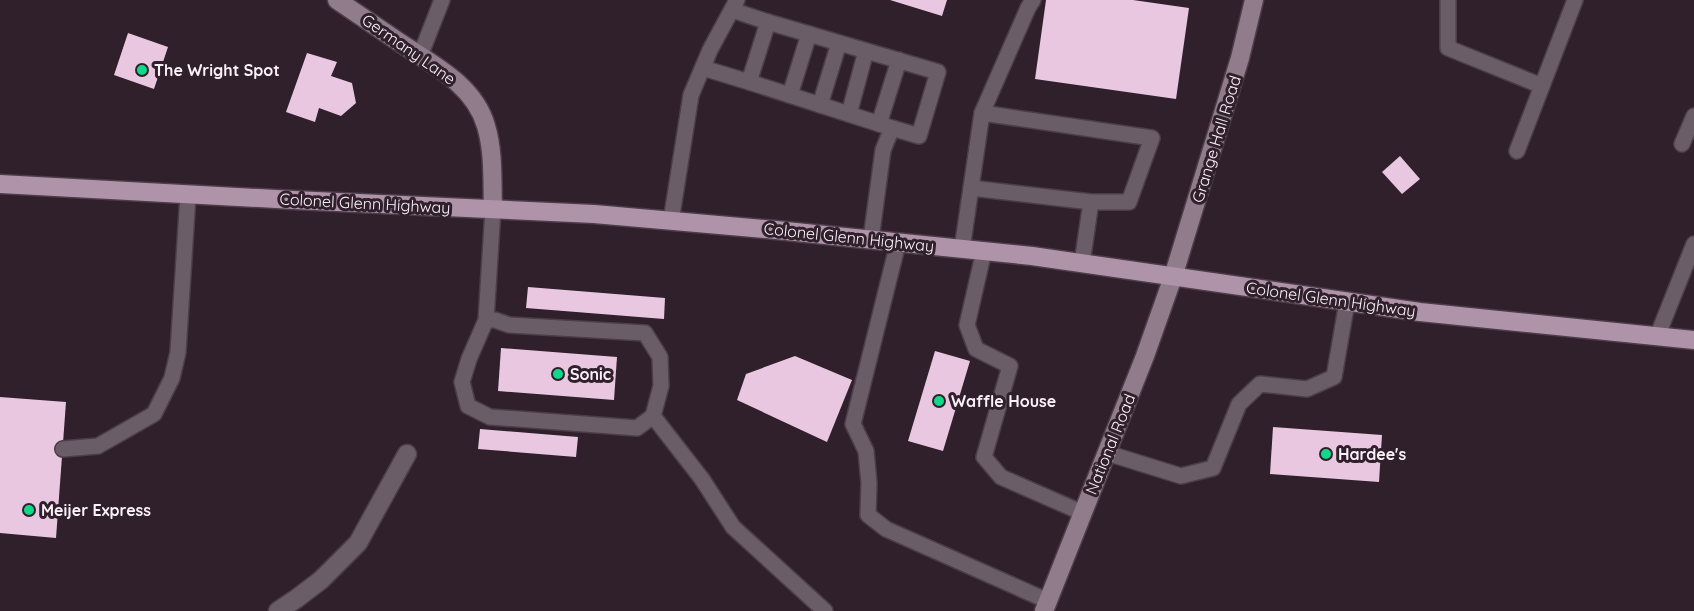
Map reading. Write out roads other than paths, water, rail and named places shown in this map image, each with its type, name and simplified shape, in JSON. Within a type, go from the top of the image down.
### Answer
[{"type":"main road","name":"Germany Lane","points":[[337,0],[460,85],[477,104],[487,127],[490,144],[493,209]]},
{"type":"main road","name":"Grange Hall Road","points":[[1173,276],[1240,58],[1254,0]]},
{"type":"main road","name":"Colonel Glenn Highway","points":[[0,184],[594,214],[671,220],[984,251],[1419,312],[1694,340]]},
{"type":"main road","name":"National Road","points":[[1046,606],[1145,356],[1173,276]]},
{"type":"street","points":[[278,611],[321,580],[358,543],[407,454]]},
{"type":"lane","points":[[420,56],[442,0]]},
{"type":"lane","points":[[962,249],[982,113],[1033,0]]},
{"type":"lane","points":[[1448,0],[1448,48],[1542,86]]},
{"type":"lane","points":[[1517,152],[1575,0]]},
{"type":"lane","points":[[671,220],[691,95],[710,50],[735,5],[768,22],[938,72],[920,136],[703,68]]},
{"type":"lane","points":[[749,82],[768,22]]},
{"type":"lane","points":[[790,95],[809,34]]},
{"type":"lane","points":[[820,105],[839,43]]},
{"type":"lane","points":[[849,114],[866,51]]},
{"type":"lane","points":[[870,239],[885,126],[899,60]]},
{"type":"lane","points":[[971,188],[1091,202],[1129,202],[1152,138],[982,113]]},
{"type":"lane","points":[[1682,144],[1694,116]]},
{"type":"lane","points":[[63,449],[98,446],[154,414],[172,378],[178,352],[189,195]]},
{"type":"lane","points":[[1082,263],[1091,202]]},
{"type":"lane","points":[[486,320],[495,320],[509,325],[645,333],[660,357],[661,386],[653,416],[637,428],[490,417],[468,406],[462,382],[486,320],[493,209]]},
{"type":"lane","points":[[898,243],[854,424],[866,451],[869,483],[867,515],[886,529],[1046,606]]},
{"type":"lane","points":[[1657,337],[1694,244]]},
{"type":"lane","points":[[984,251],[967,325],[976,350],[1010,366],[984,457],[1001,477],[1083,513]]},
{"type":"lane","points":[[1107,453],[1181,476],[1213,468],[1239,404],[1260,384],[1307,389],[1334,377],[1347,302]]},
{"type":"lane","points":[[653,416],[702,479],[733,527],[825,611]]},
{"type":"place","name":"The Wright Spot","points":[[142,70]]},
{"type":"place","name":"Sonic","points":[[558,374]]},
{"type":"place","name":"Waffle House","points":[[939,401]]},
{"type":"place","name":"Hardee's","points":[[1326,454]]},
{"type":"place","name":"Meijer Express","points":[[29,510]]}]
